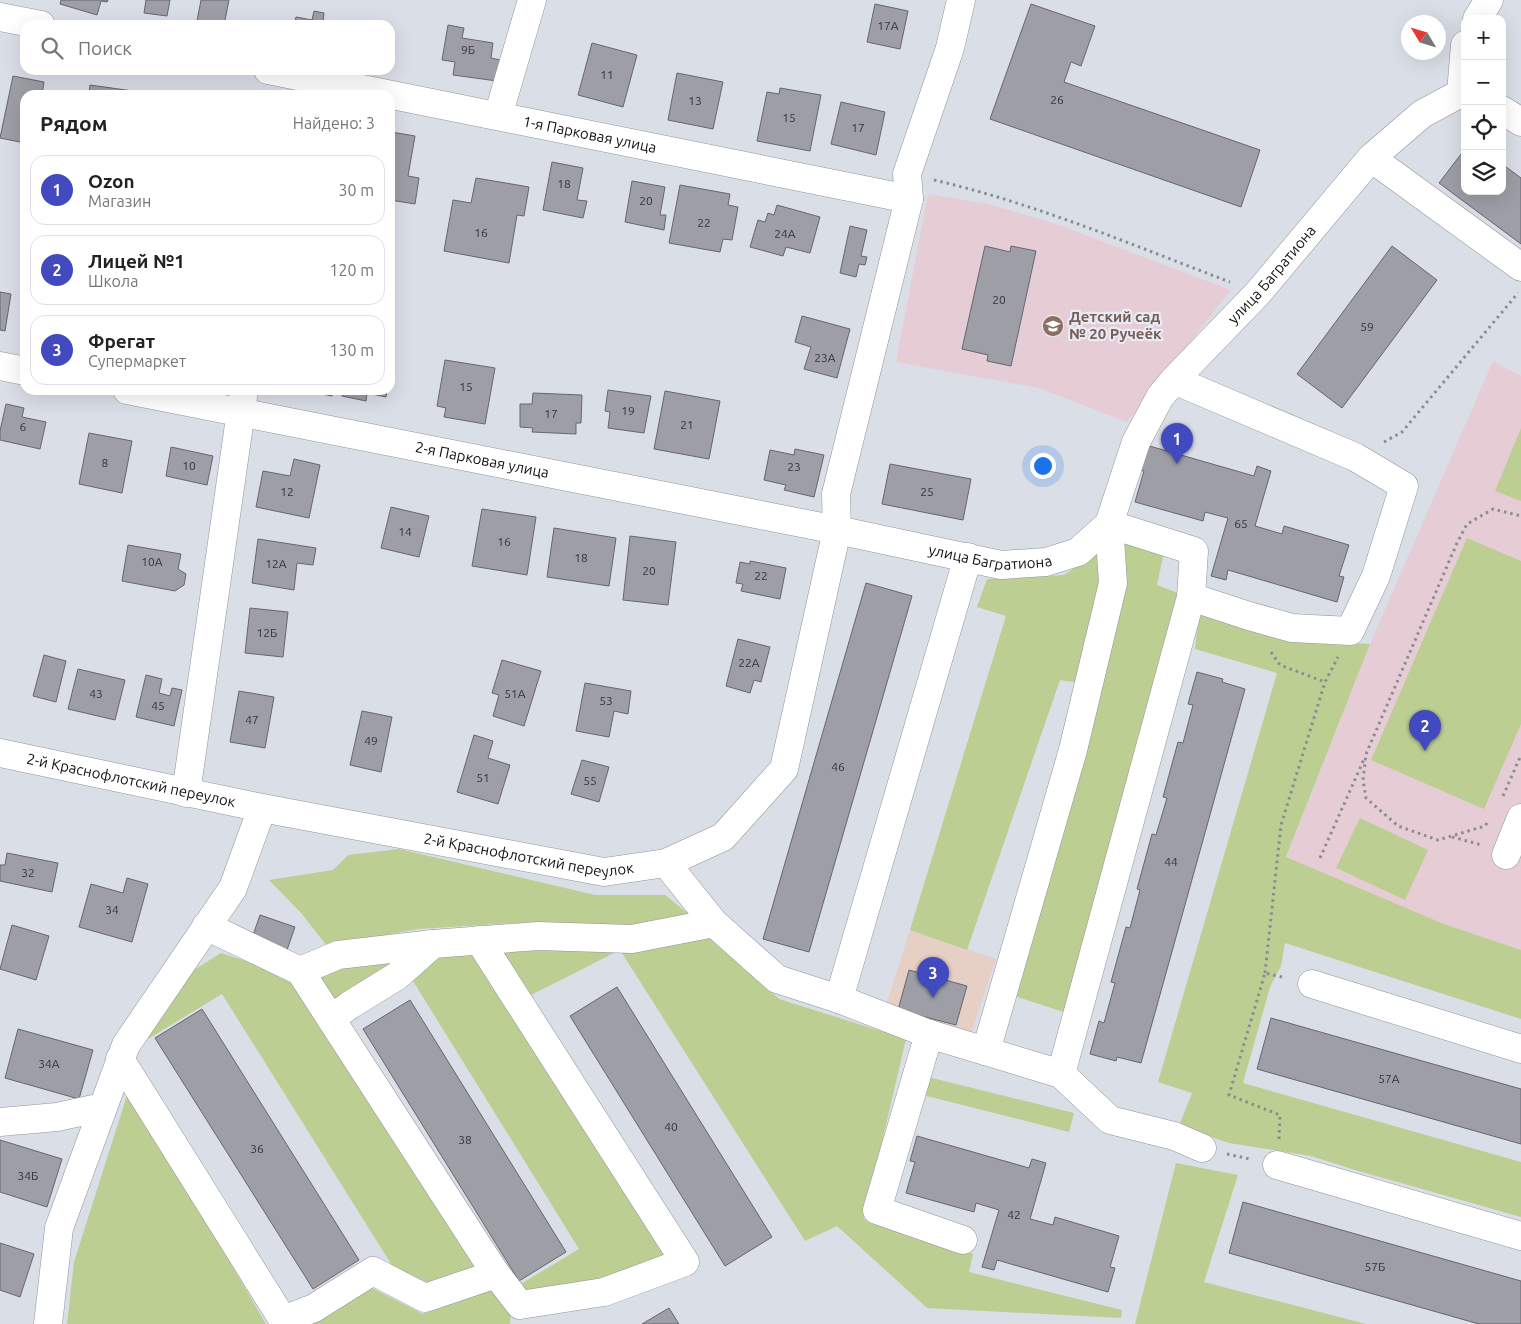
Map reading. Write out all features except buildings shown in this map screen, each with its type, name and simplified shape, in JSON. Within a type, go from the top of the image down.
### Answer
[{"type":"street","points":[[498,116],[532,0]]},
{"type":"street","points":[[837,530],[836,494],[908,187],[950,48],[960,0]]},
{"type":"street","points":[[1480,15],[1489,0]]},
{"type":"street","points":[[0,17],[20,21]]},
{"type":"street","name":"1-я Парковая улица","points":[[276,75],[293,85],[326,90]]},
{"type":"street","name":"улица Багратиона","points":[[837,530],[1001,565],[1046,562],[1078,552],[1109,524],[1136,442],[1160,397],[1174,380],[1258,292],[1371,158],[1422,114],[1461,95]]},
{"type":"street","name":"1-я Парковая улица","points":[[395,100],[498,116],[908,187]]},
{"type":"street","points":[[1506,113],[1521,122]]},
{"type":"street","points":[[1371,158],[1521,267]]},
{"type":"street","points":[[0,366],[20,370]]},
{"type":"street","points":[[1174,380],[1355,457],[1404,486],[1376,576],[1350,631],[1292,628],[1191,598]]},
{"type":"street","name":"2-я Парковая улица","points":[[180,395],[243,401],[837,530]]},
{"type":"street","points":[[186,793],[243,401]]},
{"type":"street","points":[[986,1051],[1073,750],[1113,582],[1109,524],[1194,551],[1191,598],[1061,1074]]},
{"type":"street","name":"2-й Краснофлотский переулок","points":[[0,753],[262,808],[604,872],[666,863],[723,837],[784,769],[837,530]]},
{"type":"street","points":[[839,999],[968,557]]},
{"type":"street","points":[[48,1324],[59,1228],[120,1059],[126,1045],[233,888],[262,808]]},
{"type":"street","points":[[1506,855],[1521,818]]},
{"type":"street","points":[[666,863],[714,923],[777,979],[839,999],[929,1034],[1061,1074],[1110,1120],[1174,1136],[1202,1148]]},
{"type":"street","points":[[300,971],[338,955],[433,944],[538,936],[632,938],[714,923]]},
{"type":"street","points":[[206,926],[300,971],[496,1274],[520,1305],[604,1292],[685,1262],[479,940]]},
{"type":"street","points":[[331,1019],[397,976],[433,944]]},
{"type":"street","points":[[1312,984],[1521,1049]]},
{"type":"street","points":[[929,1034],[876,1210],[963,1240]]},
{"type":"street","points":[[120,1059],[283,1320],[314,1308],[373,1271],[426,1298],[496,1274]]},
{"type":"street","points":[[0,1122],[57,1117],[103,1107]]},
{"type":"street","points":[[1278,1165],[1521,1236]]},
{"type":"path","points":[[908,187],[971,188],[1084,227],[1258,292]]},
{"type":"path","points":[[1355,457],[1402,432],[1521,290]]},
{"type":"path","points":[[1320,858],[1453,551],[1468,524],[1493,510],[1521,516]]},
{"type":"path","points":[[1202,1148],[1278,1165],[1280,1115],[1229,1095],[1265,973],[1281,825],[1325,682],[1350,631]]},
{"type":"path","points":[[1366,754],[1363,780],[1366,798],[1398,826],[1438,840],[1485,826],[1489,819]]},
{"type":"path","points":[[1502,799],[1521,755]]},
{"type":"path","points":[[1451,836],[1506,855]]},
{"type":"path","points":[[1265,973],[1312,984]]},
{"type":"shaded area","name":"Детский сад № 20 Ручеёк","points":[[928,194],[989,204],[1056,224],[1231,290],[1127,422],[1039,388],[896,362]]},
{"type":"shaded area","points":[[1493,361],[1521,376],[1521,950],[1444,924],[1286,858],[1370,644]]},
{"type":"shaded area","points":[[910,930],[996,959],[970,1037],[886,1006]]},
{"type":"green space","points":[[1521,428],[1521,501],[1495,491]]},
{"type":"green space","points":[[1118,535],[1164,552],[1157,585],[1183,595],[1070,1014],[1011,995]]},
{"type":"green space","points":[[1467,538],[1521,561],[1521,724],[1484,809],[1371,760]]},
{"type":"green space","points":[[1102,549],[1102,591],[1080,683],[1060,680],[967,950],[910,930],[1006,616],[977,607],[987,579],[1064,575]]},
{"type":"green space","points":[[1199,613],[1298,640],[1370,644],[1286,857],[1444,924],[1521,950],[1521,1019],[1285,943],[1281,966],[1270,987],[1243,1083],[1521,1162],[1521,1217],[1311,1156],[1229,1143],[1179,1126],[1192,1093],[1158,1082],[1277,673],[1195,649]]},
{"type":"green space","points":[[1360,818],[1428,850],[1405,900],[1336,868]]},
{"type":"green space","points":[[399,849],[595,895],[665,895],[696,920],[623,928],[515,923],[418,929],[327,946],[302,914],[269,880],[333,870],[348,855]]},
{"type":"green space","points":[[709,934],[779,999],[906,1039],[864,1219],[973,1254],[969,1272],[1122,1310],[1121,1318],[927,1308],[837,1226],[805,1241],[620,950],[529,996],[497,949]]},
{"type":"green space","points":[[221,953],[291,976],[480,1267],[428,1283],[393,1267],[222,994],[133,1048],[186,975]]},
{"type":"green space","points":[[473,954],[671,1257],[600,1285],[524,1300],[514,1288],[579,1249],[413,981],[441,955]]},
{"type":"green space","points":[[406,957],[333,1006],[313,975],[343,961]]},
{"type":"green space","points":[[924,1076],[1074,1113],[1069,1132],[919,1094]]},
{"type":"green space","points":[[129,1089],[266,1324],[67,1324],[74,1262]]},
{"type":"green space","points":[[1176,1163],[1238,1175],[1204,1282],[1366,1324],[1135,1324]]},
{"type":"green space","points":[[372,1288],[423,1314],[493,1289],[511,1313],[510,1324],[308,1324]]},
{"type":"place","name":"Детский сад № 20 Ручеёк","points":[[1053,326]]},
{"type":"place","name":"Ozon","points":[[1177,464]]},
{"type":"place","name":"Лицей №1","points":[[1425,751]]},
{"type":"place","name":"Фрегат","points":[[933,998]]}]
